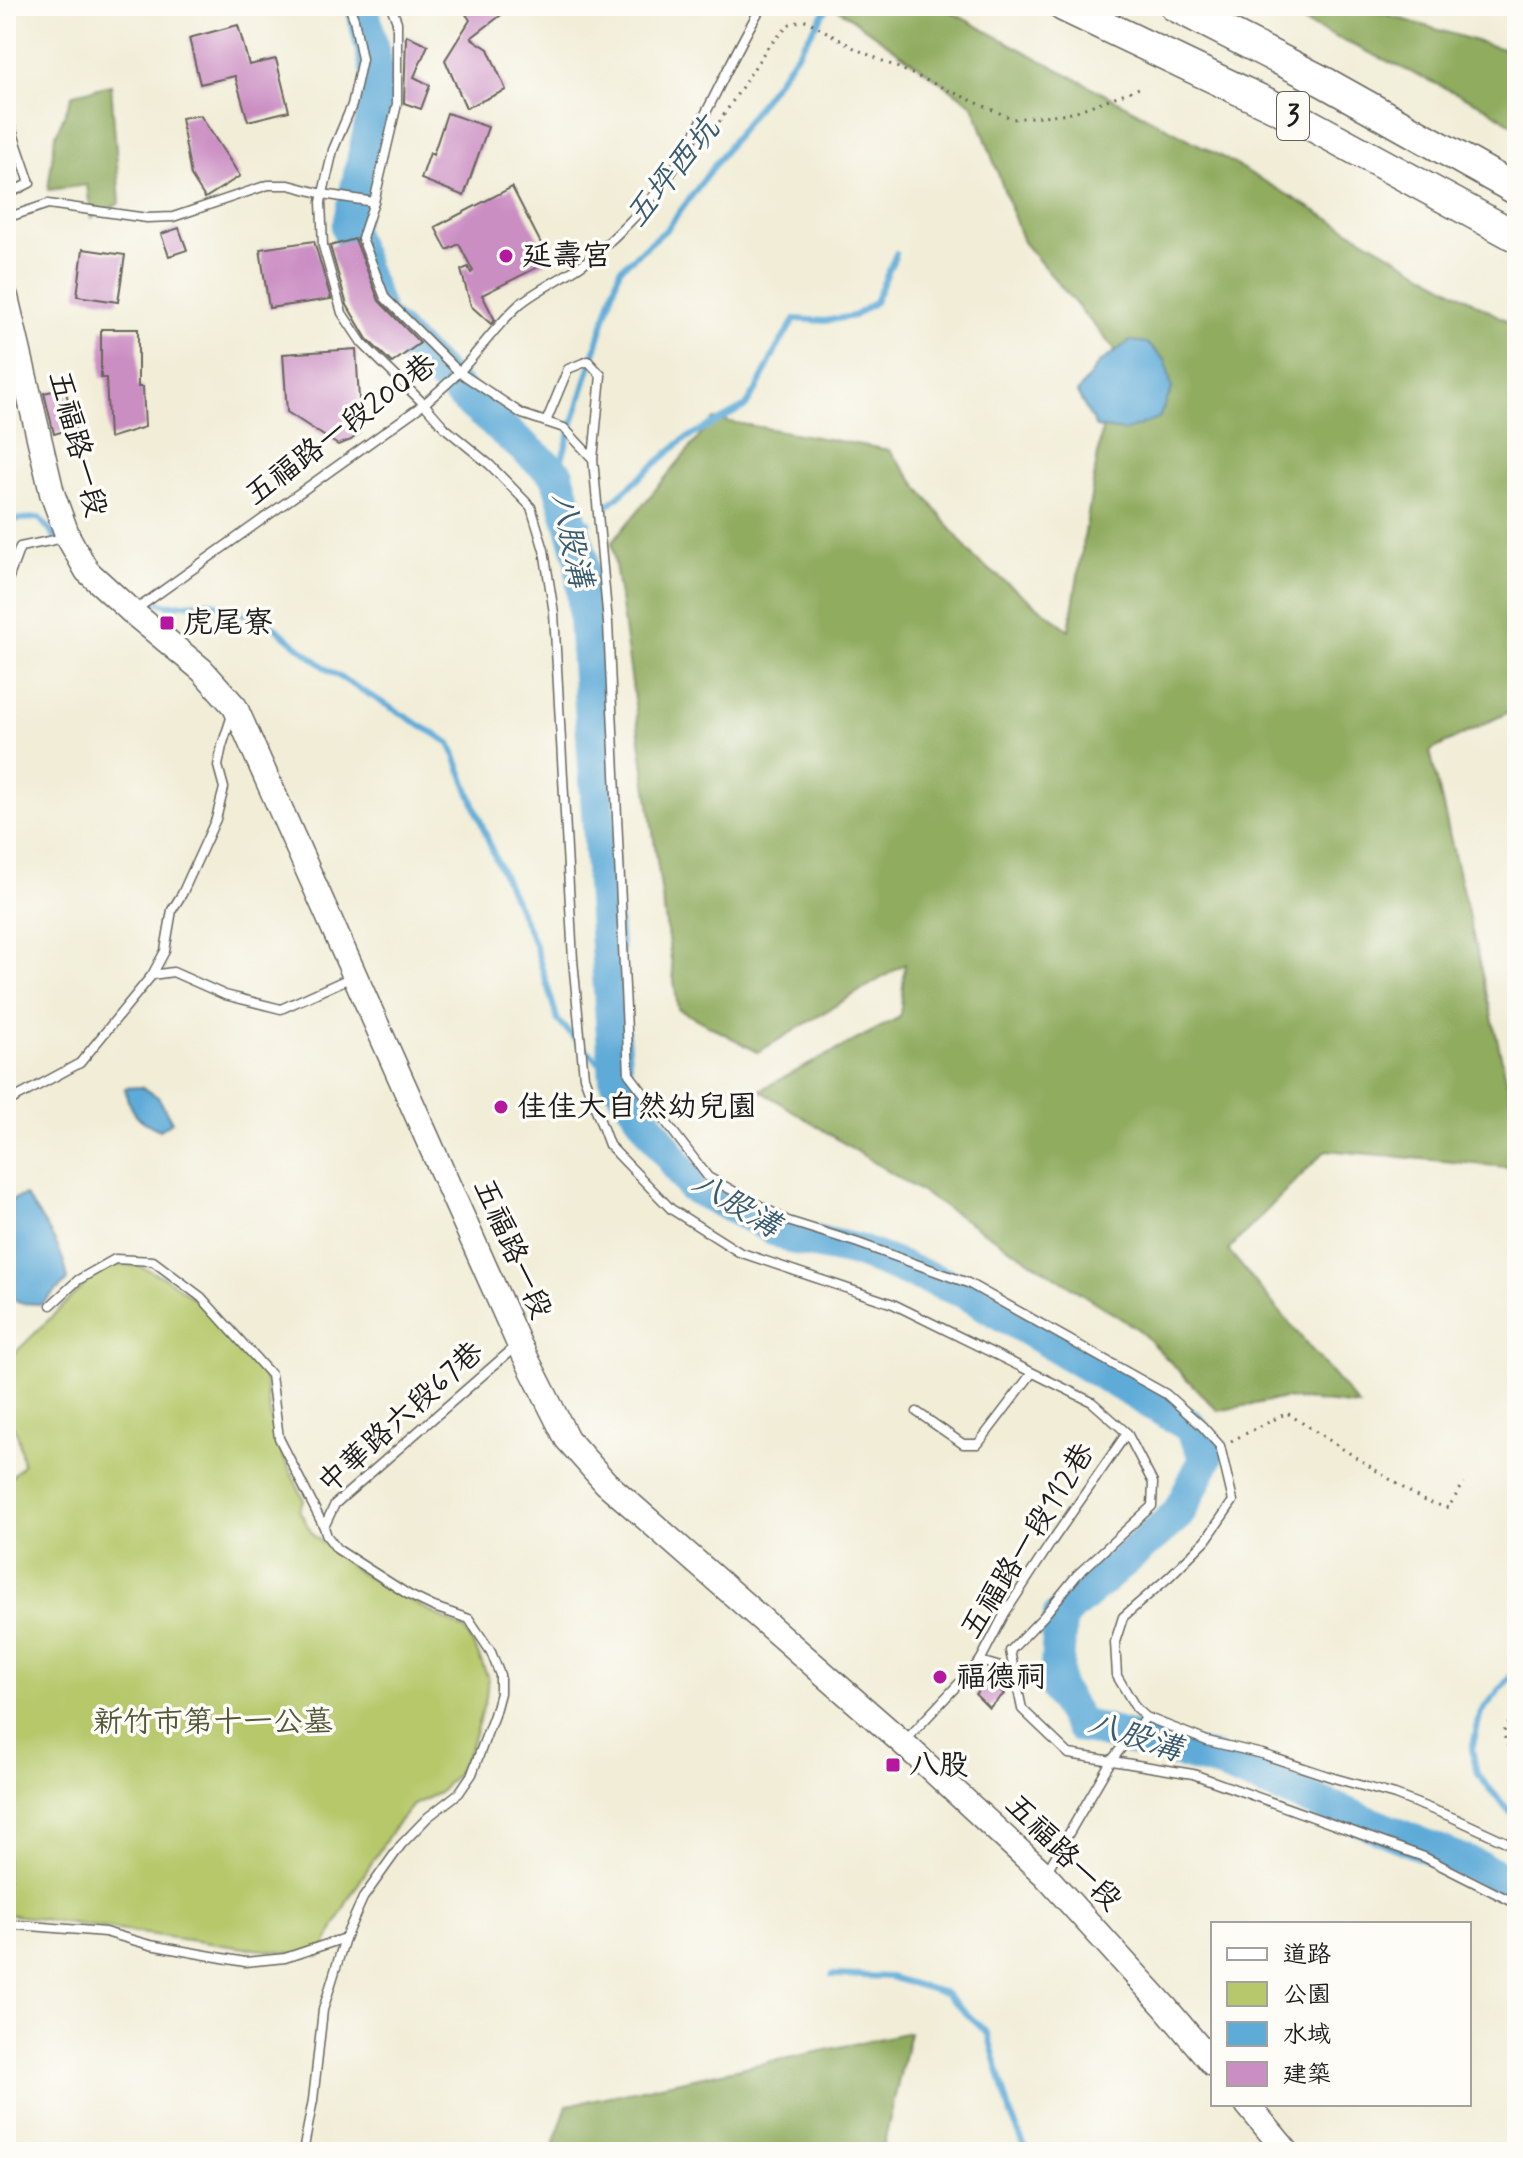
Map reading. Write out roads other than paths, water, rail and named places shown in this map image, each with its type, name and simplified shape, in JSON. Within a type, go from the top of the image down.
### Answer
[{"type":"highway","name":"3","points":[[1063,6],[1294,116],[1517,237]]},
{"type":"highway","name":"3","points":[[1175,6],[1326,83],[1517,190]]},
{"type":"main road","name":"五福路一段","points":[[6,297],[52,493],[68,537],[87,571],[202,670],[235,707],[519,1344],[567,1439],[606,1483],[903,1743],[1044,1874],[1211,2062]]},
{"type":"main road","points":[[1249,2106],[1287,2152]]},
{"type":"lane","points":[[349,6],[362,59],[352,105],[333,150],[321,202],[323,246],[342,313],[362,343],[445,428],[490,465],[531,507],[544,550],[554,613],[572,944],[582,1061],[584,1077],[609,1145],[671,1209],[739,1252],[893,1304],[1092,1402],[1127,1433],[1153,1483],[1152,1506],[1077,1575],[1010,1651],[1022,1709],[1069,1754],[1193,1774],[1424,1857],[1517,1904]]},
{"type":"lane","points":[[391,6],[397,22],[397,104],[374,202],[362,238],[385,298],[459,372],[522,414],[564,428],[593,459]]},
{"type":"lane","name":"五福路一段200巷","points":[[132,612],[424,404],[459,372],[521,303],[583,264],[627,224],[664,183],[706,113],[744,35],[762,6]]},
{"type":"lane","points":[[6,113],[30,183],[6,195]]},
{"type":"lane","points":[[6,218],[48,204],[147,218],[173,217],[268,185],[289,185],[374,202]]},
{"type":"lane","points":[[546,422],[568,369],[588,361],[601,375],[593,459],[608,623],[629,1074],[708,1177],[788,1221],[968,1283],[1166,1394],[1220,1446],[1233,1501],[1206,1540],[1123,1617],[1115,1642],[1117,1676],[1136,1708],[1146,1717],[1207,1741],[1262,1754],[1395,1795],[1517,1847]]},
{"type":"lane","points":[[6,585],[20,547],[68,537]]},
{"type":"lane","points":[[6,1103],[80,1063],[152,975],[165,951],[172,910],[216,819],[224,788],[218,766],[235,707]]},
{"type":"lane","points":[[152,975],[173,972],[225,995],[281,1009],[355,976]]},
{"type":"lane","points":[[51,1305],[78,1280],[115,1259],[153,1261],[201,1297],[271,1375],[279,1438],[324,1527]]},
{"type":"lane","name":"中華路六段67巷","points":[[303,2152],[313,2100],[323,2010],[345,1938],[363,1898],[401,1845],[428,1817],[459,1793],[472,1774],[500,1693],[500,1675],[491,1652],[469,1619],[409,1595],[337,1549],[324,1527],[335,1504],[519,1344]]},
{"type":"lane","points":[[917,1412],[963,1444],[978,1444],[1032,1373]]},
{"type":"lane","name":"五福路一段112巷","points":[[903,1743],[980,1661],[1005,1613],[1127,1433]]},
{"type":"lane","points":[[980,1661],[1014,1671]]},
{"type":"lane","points":[[1044,1874],[1111,1761],[1146,1717]]},
{"type":"lane","points":[[6,1929],[18,1925],[105,1932],[150,1945],[245,1962],[285,1958],[345,1938]]},
{"type":"water","points":[[1130,341],[1147,343],[1166,361],[1172,389],[1159,418],[1125,431],[1096,427],[1077,393],[1099,363]]},
{"type":"water","points":[[141,1087],[158,1097],[172,1122],[160,1130],[140,1119],[129,1104],[125,1088]]},
{"type":"water","points":[[25,1195],[57,1246],[68,1280],[41,1304],[19,1303],[6,1294],[6,1202]]},
{"type":"waterway","name":"八股溝","points":[[362,6],[380,85],[348,229],[380,318],[468,400],[557,475],[581,557],[616,1080],[692,1186],[791,1237],[858,1251],[965,1292],[1190,1426],[1207,1456],[1178,1514],[1060,1616],[1056,1686],[1080,1725],[1216,1761],[1517,1883]]},
{"type":"waterway","name":"五坪西坑","points":[[557,475],[620,269],[667,229],[829,6]]},
{"type":"waterway","points":[[607,506],[683,440],[746,406],[795,319],[825,321],[854,316],[875,302],[896,254]]},
{"type":"waterway","points":[[6,520],[39,518],[59,541]]},
{"type":"waterway","points":[[575,535],[589,522]]},
{"type":"waterway","points":[[125,594],[169,605],[210,602],[269,623],[328,670],[450,743],[494,855],[534,942],[558,1021],[616,1080]]},
{"type":"waterway","points":[[1517,1669],[1481,1712],[1472,1749],[1477,1774],[1517,1820]]},
{"type":"waterway","points":[[832,1975],[890,1977],[945,1993],[988,2034],[1011,2115],[1027,2152]]},
{"type":"place","name":"延壽宮","points":[[506,256]]},
{"type":"place","name":"虎尾寮","points":[[167,623]]},
{"type":"place","name":"佳佳大自然幼兒園","points":[[501,1107]]},
{"type":"place","name":"福德祠","points":[[940,1677]]},
{"type":"place","name":"八股","points":[[893,1765]]},
{"type":"park label","name":"新竹市第十一公墓","points":[[213,1722]]}]
